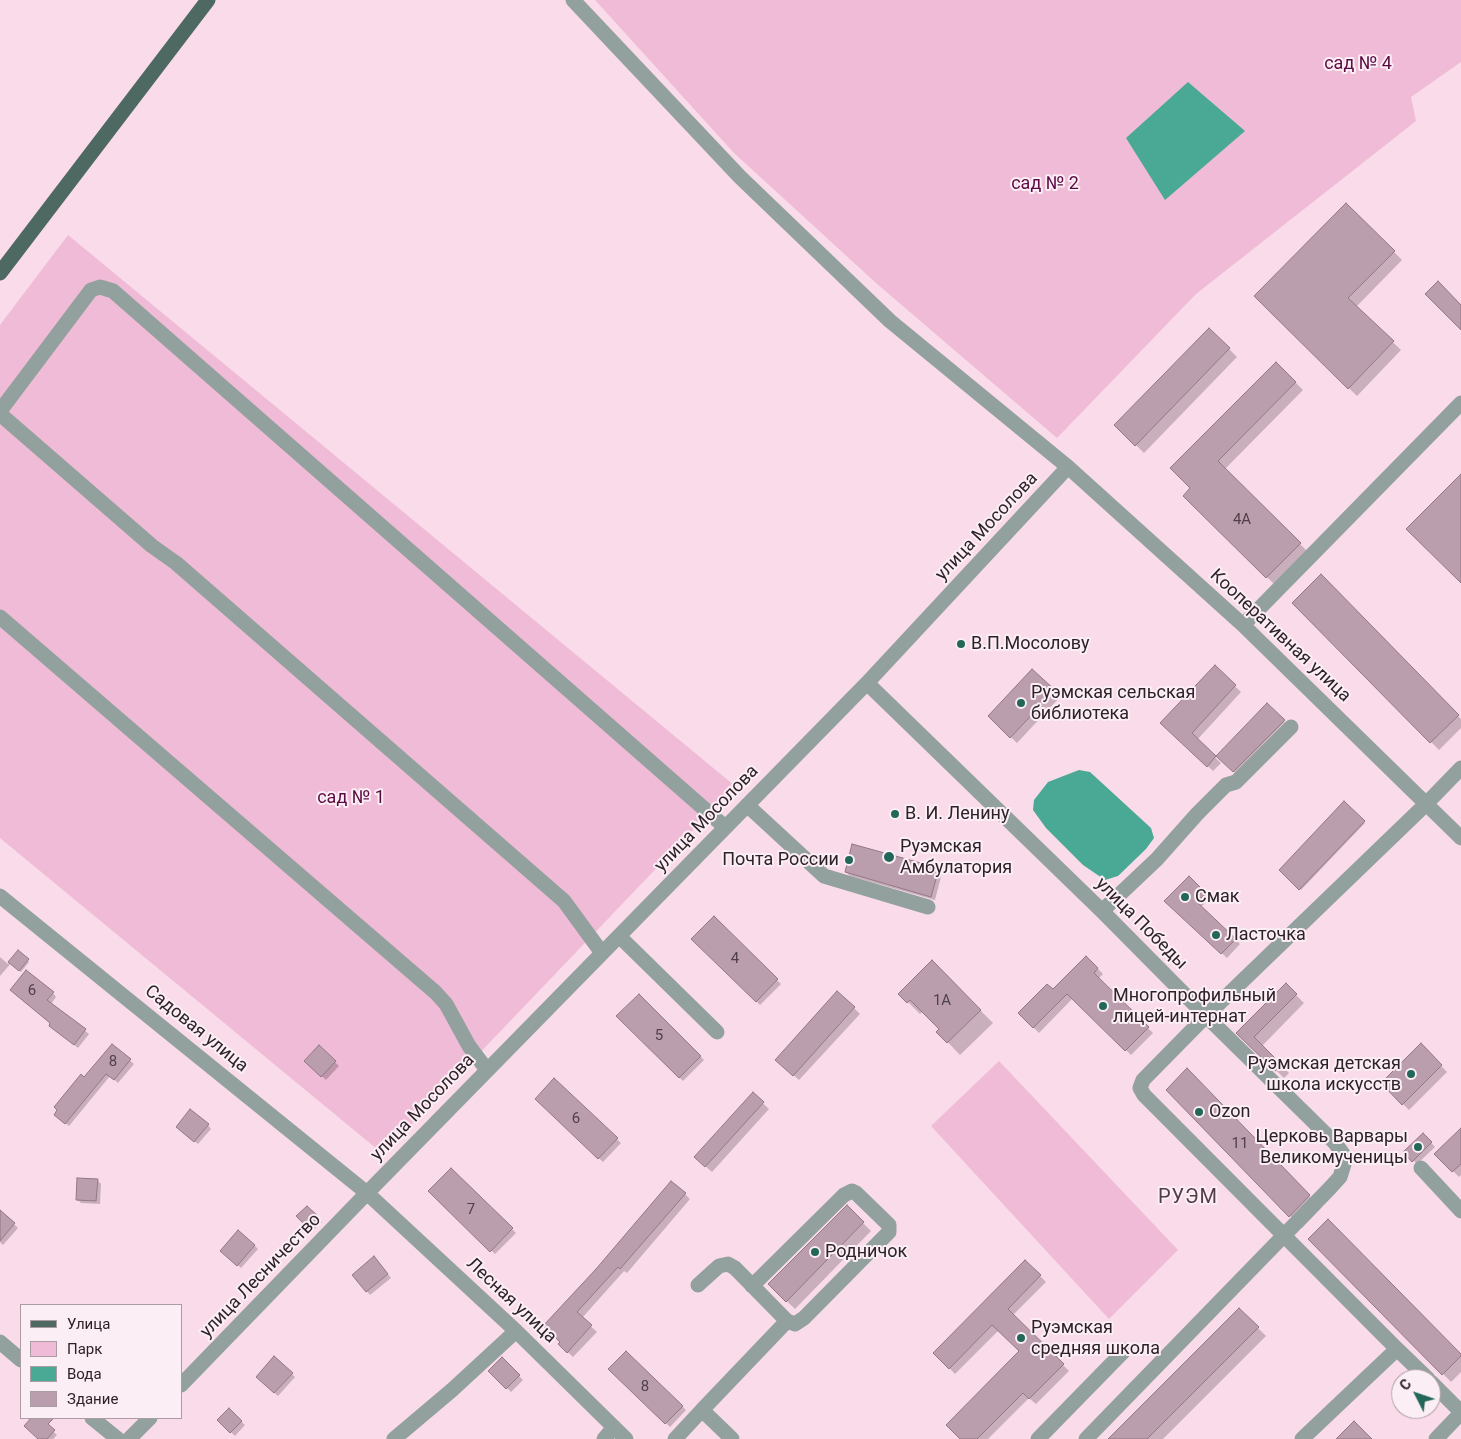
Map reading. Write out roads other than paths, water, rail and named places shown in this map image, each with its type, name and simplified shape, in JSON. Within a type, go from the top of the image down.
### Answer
[{"type":"main road","points":[[0,273],[208,0]]},
{"type":"street","name":"Кооперативная улица","points":[[573,0],[740,177],[890,321],[1068,467],[1243,625],[1461,838]]},
{"type":"street","points":[[602,953],[564,901],[176,563],[152,546],[0,412],[91,290],[100,287],[113,291],[725,828]]},
{"type":"street","points":[[1243,625],[1461,402]]},
{"type":"street","name":"улица Мосолова","points":[[367,1192],[867,683],[1068,467]]},
{"type":"street","points":[[0,617],[435,992],[446,1004],[469,1046],[487,1070]]},
{"type":"street","name":"улица Победы","points":[[867,683],[1102,911],[1336,1143],[1344,1154],[1344,1164],[1340,1177],[1086,1439]]},
{"type":"street","points":[[1102,911],[1157,859],[1226,785],[1236,782],[1291,727]]},
{"type":"street","points":[[1418,1369],[1144,1095],[1140,1088],[1142,1080],[1206,1016],[1461,768]]},
{"type":"street","points":[[747,805],[824,876],[928,907]]},
{"type":"street","name":"Садовая улица","points":[[0,896],[367,1192]]},
{"type":"street","points":[[619,936],[717,1032]]},
{"type":"street","points":[[1421,1168],[1461,1211]]},
{"type":"street","points":[[698,1285],[719,1266],[728,1264],[787,1321],[795,1324],[804,1318],[889,1232],[889,1225],[852,1191],[844,1195],[752,1286]]},
{"type":"street","name":"Лесная улица","points":[[367,1192],[516,1331],[626,1439]]},
{"type":"street","name":"улица Лесничество","points":[[182,1384],[367,1192]]},
{"type":"street","points":[[675,1439],[787,1321]]},
{"type":"street","points":[[394,1439],[452,1390],[516,1331]]},
{"type":"street","points":[[0,1342],[20,1359]]},
{"type":"street","points":[[1302,1439],[1397,1349]]},
{"type":"street","points":[[1038,1439],[1125,1350]]},
{"type":"street","points":[[1436,1439],[1461,1413],[1441,1392]]},
{"type":"street","points":[[702,1410],[732,1439]]},
{"type":"street","points":[[93,1419],[118,1439]]},
{"type":"street","points":[[129,1439],[149,1419]]},
{"type":"street","points":[[604,1439],[614,1427]]},
{"type":"water","points":[[1188,82],[1245,131],[1165,200],[1126,138]]},
{"type":"water","points":[[1079,770],[1090,772],[1151,828],[1154,838],[1146,849],[1118,876],[1105,880],[1083,865],[1046,828],[1033,810],[1034,800],[1048,782]]},
{"type":"place","name":"В.П.Мосолову","points":[[961,644]]},
{"type":"place","name":"Руэмская сельская библиотека","points":[[1021,703]]},
{"type":"place","name":"В. И. Ленину","points":[[895,814]]},
{"type":"place","name":"Руэмская Амбулатория","points":[[889,857]]},
{"type":"place","name":"Почта России","points":[[849,860]]},
{"type":"place","name":"Смак","points":[[1185,897]]},
{"type":"place","name":"Ласточка","points":[[1216,935]]},
{"type":"place","name":"Многопрофильный лицей-интернат","points":[[1103,1006]]},
{"type":"place","name":"Руэмская детская школа искусств","points":[[1411,1074]]},
{"type":"place","name":"Ozon","points":[[1199,1112]]},
{"type":"place","name":"Церковь Варвары Великомученицы","points":[[1418,1147]]},
{"type":"place","name":"Родничок","points":[[815,1252]]},
{"type":"place","name":"Руэмская средняя школа","points":[[1021,1338]]},
{"type":"district","name":"РУЭМ","points":[[1188,1198]]},
{"type":"park label","name":"сад № 4","points":[[1358,64]]},
{"type":"park label","name":"сад № 2","points":[[1045,184]]},
{"type":"park label","name":"сад № 1","points":[[351,798]]}]
